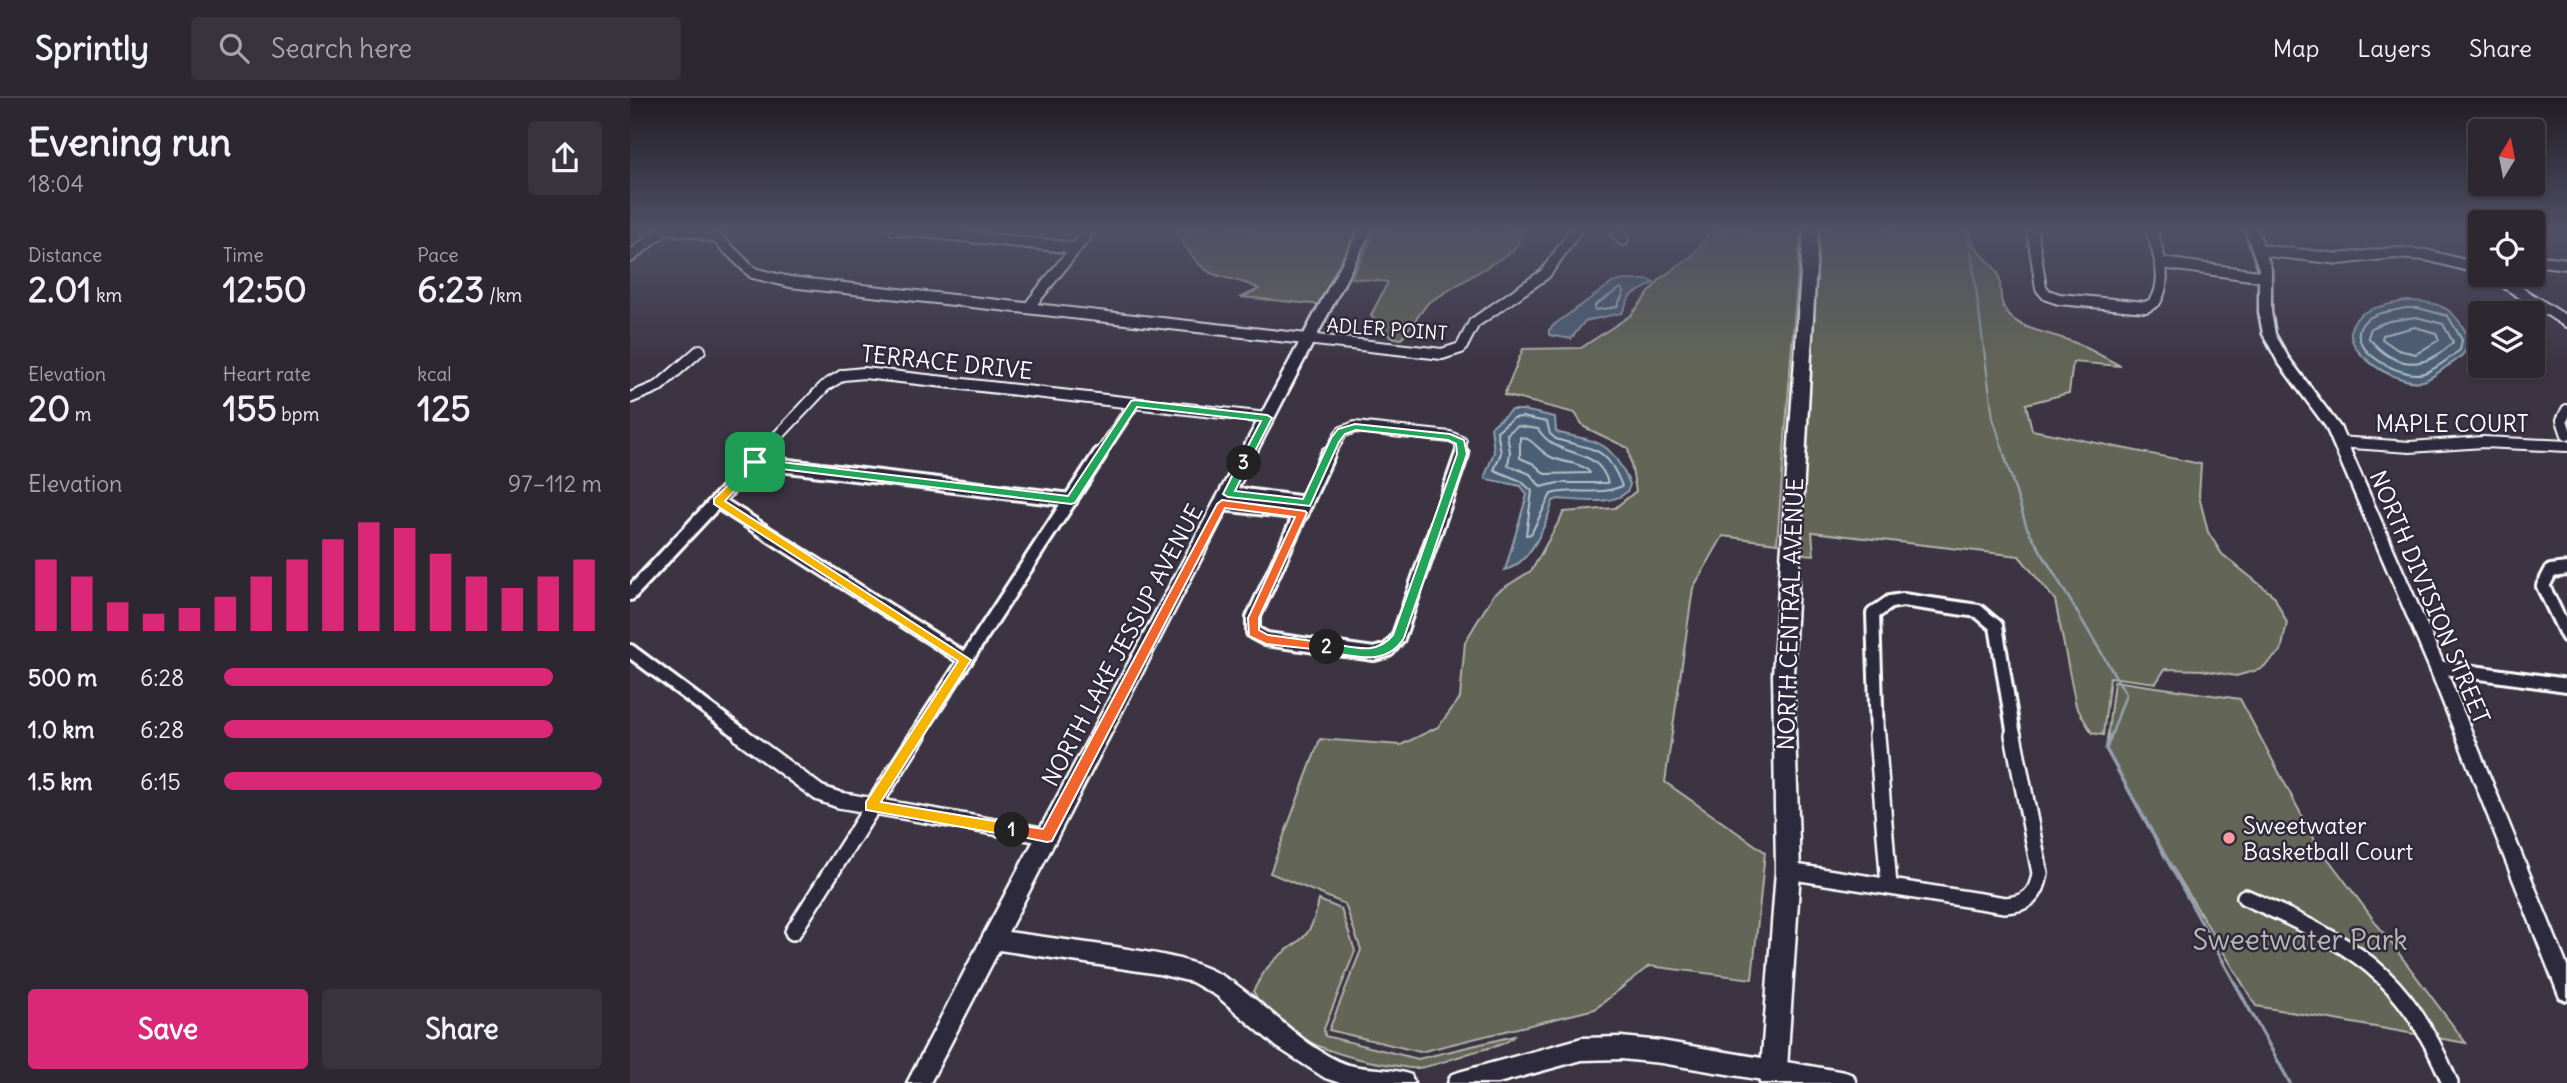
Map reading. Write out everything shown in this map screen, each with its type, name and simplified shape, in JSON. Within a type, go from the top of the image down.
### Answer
[{"type":"main road","name":"NORTH CENTRAL AVENUE","points":[[1774,1077],[1788,870],[1783,674],[1808,275]]},
{"type":"street","name":"ADLER POINT","points":[[762,275],[769,278],[1345,345],[1351,343],[1442,354],[1457,351],[1466,342],[1474,323],[1480,317],[1544,275]]},
{"type":"street","points":[[1028,308],[1054,275]]},
{"type":"street","name":"NORTH LAKE JESSUP AVENUE","points":[[918,1083],[1341,275]]},
{"type":"street","points":[[2040,275],[2043,292],[2059,299],[2152,306],[2157,299],[2160,275]]},
{"type":"street","points":[[2251,275],[2266,277]]},
{"type":"street","name":"NORTH DIVISION STREET","points":[[2266,277],[2265,311],[2268,331],[2285,363],[2326,415],[2437,667],[2567,991]]},
{"type":"street","points":[[2514,287],[2567,322]]},
{"type":"street","points":[[630,398],[640,397],[656,389],[699,349]]},
{"type":"street","name":"TERRACE DRIVE","points":[[630,594],[825,386],[853,373],[1267,418]]},
{"type":"street","points":[[793,932],[965,660],[1134,403]]},
{"type":"street","points":[[2567,410],[2562,420],[2567,435]]},
{"type":"street","points":[[1355,427],[1450,437],[1461,442],[1462,454],[1398,638],[1388,650],[1374,654],[1266,639],[1253,632],[1253,618],[1304,508],[1335,440],[1342,432],[1355,427]]},
{"type":"street","name":"MAPLE COURT","points":[[2338,442],[2410,447],[2483,442],[2567,446]]},
{"type":"street","points":[[755,462],[1071,500]]},
{"type":"street","points":[[1225,499],[1304,508]]},
{"type":"street","points":[[718,502],[965,660]]},
{"type":"street","points":[[2567,569],[2552,571],[2543,586],[2567,636]]},
{"type":"street","points":[[1788,870],[2005,905],[2020,904],[2031,897],[2038,886],[2038,856],[2012,728],[1999,636],[1989,618],[1978,611],[1903,600],[1889,602],[1873,614],[1874,704],[1889,886]]},
{"type":"street","points":[[630,651],[819,793],[839,800],[1047,836]]},
{"type":"street","points":[[2437,667],[2567,685]]},
{"type":"street","points":[[2245,897],[2325,933],[2385,976],[2413,1009],[2450,1083]]},
{"type":"street","points":[[992,939],[1160,964],[1195,973],[1224,989],[1284,1040],[1333,1070],[1363,1080],[1403,1083]]},
{"type":"street","points":[[1459,1083],[1582,1049],[1621,1048],[1661,1052],[1774,1077],[1845,1083]]},
{"type":"green space","points":[[1216,275],[1338,275],[1322,305],[1242,297],[1259,289]]},
{"type":"green space","points":[[1353,275],[1474,275],[1428,303],[1401,339],[1383,332],[1371,315],[1388,282],[1351,278]]},
{"type":"green space","points":[[1665,275],[1797,275],[1777,543],[1723,536],[1693,588],[1665,782],[1765,852],[1752,979],[1649,966],[1595,1009],[1420,1052],[1329,1030],[1361,950],[1345,904],[1270,873],[1320,739],[1401,745],[1438,727],[1460,698],[1465,642],[1494,594],[1532,570],[1564,512],[1615,508],[1636,491],[1628,448],[1584,427],[1575,413],[1504,395],[1523,349],[1581,348],[1631,315]]},
{"type":"green space","points":[[1811,275],[1998,275],[2004,308],[2014,320],[2029,328],[2079,344],[2121,366],[2073,362],[2069,393],[2026,404],[2032,430],[2201,464],[2199,496],[2208,532],[2222,554],[2274,596],[2287,623],[2281,651],[2261,669],[2236,676],[2202,670],[2165,669],[2156,683],[2110,677],[2103,735],[2092,733],[2076,706],[2055,600],[2019,556],[1812,532],[1814,555],[1795,553]]},
{"type":"green space","name":"Sweetwater Park","points":[[2114,681],[2240,699],[2317,844],[2466,1043],[2256,1006],[2161,848],[2106,749]]},
{"type":"green space","points":[[1319,900],[1341,909],[1355,951],[1324,1029],[1325,1036],[1418,1059],[1514,1036],[1494,1047],[1431,1066],[1415,1068],[1352,1057],[1294,1034],[1264,1008],[1253,991],[1268,967],[1306,935]]},
{"type":"water","points":[[1649,280],[1654,283],[1630,296],[1622,313],[1585,321],[1571,339],[1549,335],[1549,330],[1555,324],[1612,283]]},
{"type":"water","points":[[2405,301],[2438,305],[2459,321],[2468,337],[2468,346],[2458,359],[2423,381],[2411,381],[2382,371],[2358,351],[2352,339],[2351,327],[2359,316],[2375,308]]},
{"type":"water","points":[[1511,410],[1555,417],[1556,431],[1559,433],[1604,446],[1617,459],[1630,484],[1627,492],[1610,500],[1553,501],[1542,532],[1530,551],[1522,560],[1505,570],[1527,495],[1521,486],[1486,479],[1485,476],[1494,452],[1491,427]]},
{"type":"waterway","points":[[1974,275],[1993,418],[2005,456]]},
{"type":"waterway","points":[[2004,454],[2027,528],[2126,694],[2111,736]]},
{"type":"waterway","points":[[2111,735],[2106,749],[2290,1083]]},
{"type":"place","name":"Sweetwater Basketball Court","points":[[2229,838]]},
{"type":"route","points":[[1134,403],[1267,418],[1228,494],[1306,503],[1335,440],[1342,432],[1355,427],[1450,437],[1461,442],[1462,454],[1398,638],[1388,650],[1374,654],[1266,639],[1253,632],[1253,618],[1302,513],[1222,504],[1047,836],[871,806],[965,660],[718,502],[755,462],[1071,500],[1134,403]]}]
